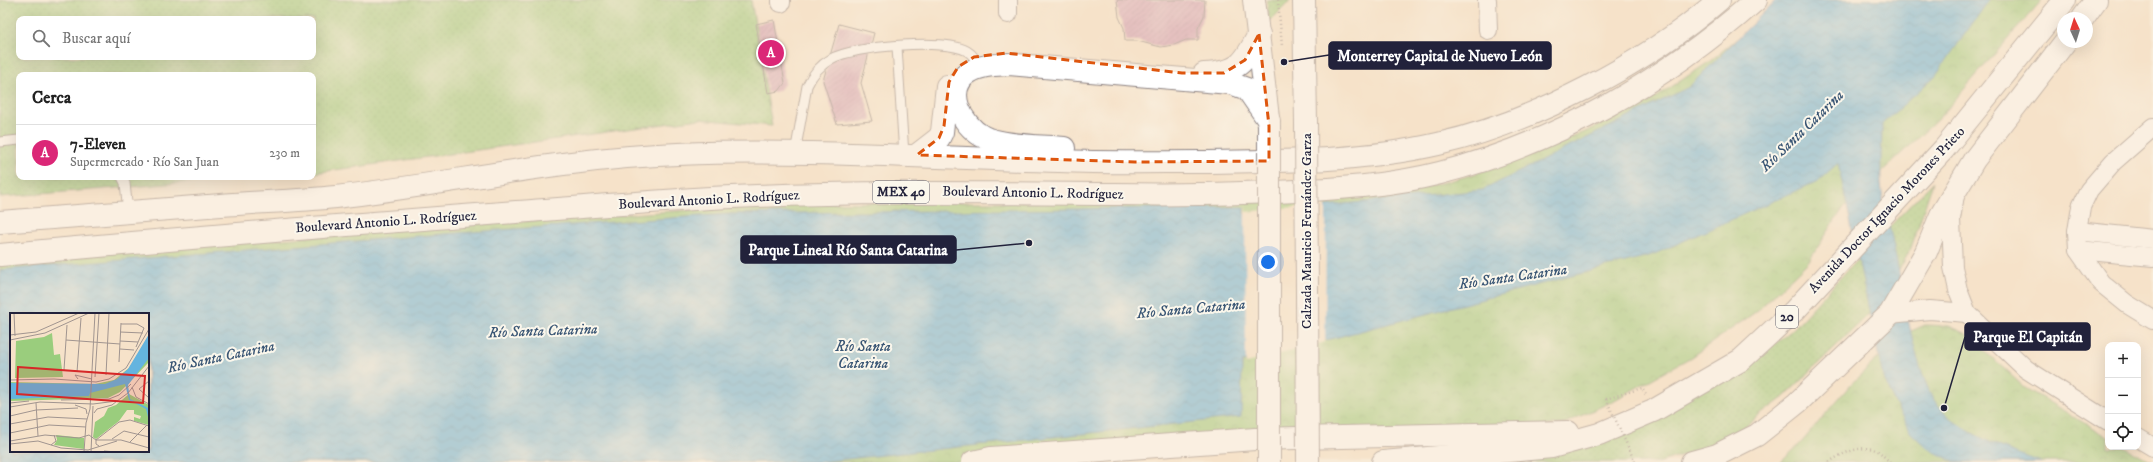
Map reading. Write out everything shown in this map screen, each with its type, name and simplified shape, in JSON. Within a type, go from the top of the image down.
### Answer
[{"type":"main road","points":[[1254,0],[1269,123],[1269,462]]},
{"type":"main road","name":"Calzada Mauricio Fernández Garza","points":[[1304,0],[1308,462]]},
{"type":"main road","name":"Boulevard Antonio L. Rodríguez","points":[[0,222],[336,197],[618,157],[682,154],[911,155],[1060,162],[1135,162],[1260,161],[1342,158],[1392,153],[1442,143],[1498,126],[1594,84],[1634,62],[1669,39],[1719,0]]},
{"type":"main road","name":"Boulevard Antonio L. Rodríguez","points":[[0,255],[185,238],[731,197],[909,192],[1219,195],[1322,190],[1390,184],[1467,166],[1544,136],[1597,112],[1648,81],[1692,50],[1756,0]]},
{"type":"main road","name":"Avenida Doctor Ignacio Morones Prieto","points":[[1383,462],[1552,447],[1599,434],[1653,411],[1741,360],[1795,310],[1944,149],[2065,0]]},
{"type":"main road","points":[[2087,12],[2096,0]]},
{"type":"main road","points":[[911,155],[939,138],[944,126],[944,99],[948,82],[958,67],[1006,53],[1182,73],[1224,73],[1239,66],[1245,60],[1259,34]]},
{"type":"main road","name":"Avenida Doctor Ignacio Morones Prieto","points":[[1692,462],[1714,459],[1757,435],[1797,403],[1890,314],[1926,252],[1941,215],[1974,160],[2060,48]]},
{"type":"main road","points":[[977,62],[961,79],[957,87],[956,100],[968,125],[983,137],[1000,142],[1076,149],[1135,162]]},
{"type":"main road","points":[[977,62],[1230,84],[1247,89],[1269,123]]},
{"type":"main road","points":[[973,462],[991,458],[1256,439],[1427,437],[1561,432],[1599,434]]},
{"type":"street","points":[[1487,0],[1488,30]]},
{"type":"street","points":[[2153,127],[2113,162],[2089,190],[2081,207],[2077,231],[2078,250],[2101,283],[2127,304],[2153,320]]},
{"type":"street","points":[[1957,187],[1952,219],[1952,260],[1958,290],[1967,313],[2026,369],[2105,418]]},
{"type":"street","points":[[2077,231],[2153,239]]},
{"type":"street","points":[[2078,250],[2153,257]]},
{"type":"street","points":[[1890,314],[1930,310],[1967,313]]},
{"type":"street","points":[[2141,440],[2153,447]]},
{"type":"lane","points":[[795,154],[807,86],[812,76],[832,58],[854,52],[944,44],[959,48],[977,62]]},
{"type":"lane","points":[[897,47],[911,155]]},
{"type":"lane","points":[[0,142],[16,140]]},
{"type":"lane","points":[[124,180],[128,212]]},
{"type":"path","points":[[1278,0],[1282,46]]},
{"type":"path","points":[[1635,462],[1606,398],[1642,388]]},
{"type":"path","points":[[1829,462],[1843,453],[1867,448],[1877,451],[1890,462]]},
{"type":"highlighted area","points":[[1259,34],[1269,126],[1269,161],[1135,162],[917,155],[939,138],[944,126],[949,82],[958,67],[974,57],[1006,53],[1182,73],[1224,73],[1245,60]]},
{"type":"green space","points":[[0,0],[751,0],[772,126],[700,119],[316,173],[316,72],[16,72],[16,180],[218,180],[0,197]]},
{"type":"green space","points":[[1267,0],[1291,0],[1269,22]]},
{"type":"green space","name":"Río Santa Catarina","points":[[1784,0],[2042,0],[1938,119],[1844,207],[1808,262],[1757,311],[1691,357],[1611,402],[1563,424],[1031,462],[0,462],[0,262],[405,229],[796,203],[1327,200],[1402,193],[1464,177],[1512,162],[1576,136],[1644,105],[1709,62]]},
{"type":"green space","points":[[1933,182],[1911,248],[1883,300],[1784,397],[1724,442],[1660,462],[1518,462],[1540,457],[1744,369],[1792,330],[1855,262]]},
{"type":"green space","points":[[1925,325],[1949,326],[1965,333],[2025,388],[2105,435],[2105,450],[2130,450],[2152,462],[1781,462],[1801,443],[1851,384],[1902,335]]},
{"type":"water","name":"Río Santa Catarina","points":[[1776,0],[1989,0],[1935,76],[1882,124],[1881,184],[1883,201],[1916,354],[1922,374],[1938,406],[1947,416],[1972,433],[2000,447],[2041,462],[1954,462],[1927,448],[1910,432],[1888,389],[1882,372],[1838,163],[1818,181],[1652,255],[1242,362],[1241,417],[818,462],[0,462],[0,270],[444,234],[730,214],[1244,207],[1244,214],[1483,190],[1689,87]]},
{"type":"pier","points":[[1326,204],[1325,342],[1246,363],[1245,205],[1246,212]]},
{"type":"building","points":[[1117,0],[1205,0],[1204,16],[1198,28],[1198,40],[1186,40],[1174,45],[1161,47],[1137,41],[1125,41],[1124,28],[1119,17]]},
{"type":"building","points":[[774,20],[785,83],[779,91],[768,93],[756,24]]},
{"type":"building","points":[[839,24],[874,33],[861,83],[872,121],[837,124],[823,81]]},
{"type":"place","name":"7-Eleven","points":[[771,53]]},
{"type":"place","name":"Monterrey Capital de Nuevo León","points":[[1284,62]]},
{"type":"place","name":"Parque Lineal Río Santa Catarina","points":[[1029,243]]},
{"type":"place","name":"Parque El Capitán","points":[[1944,408]]}]
